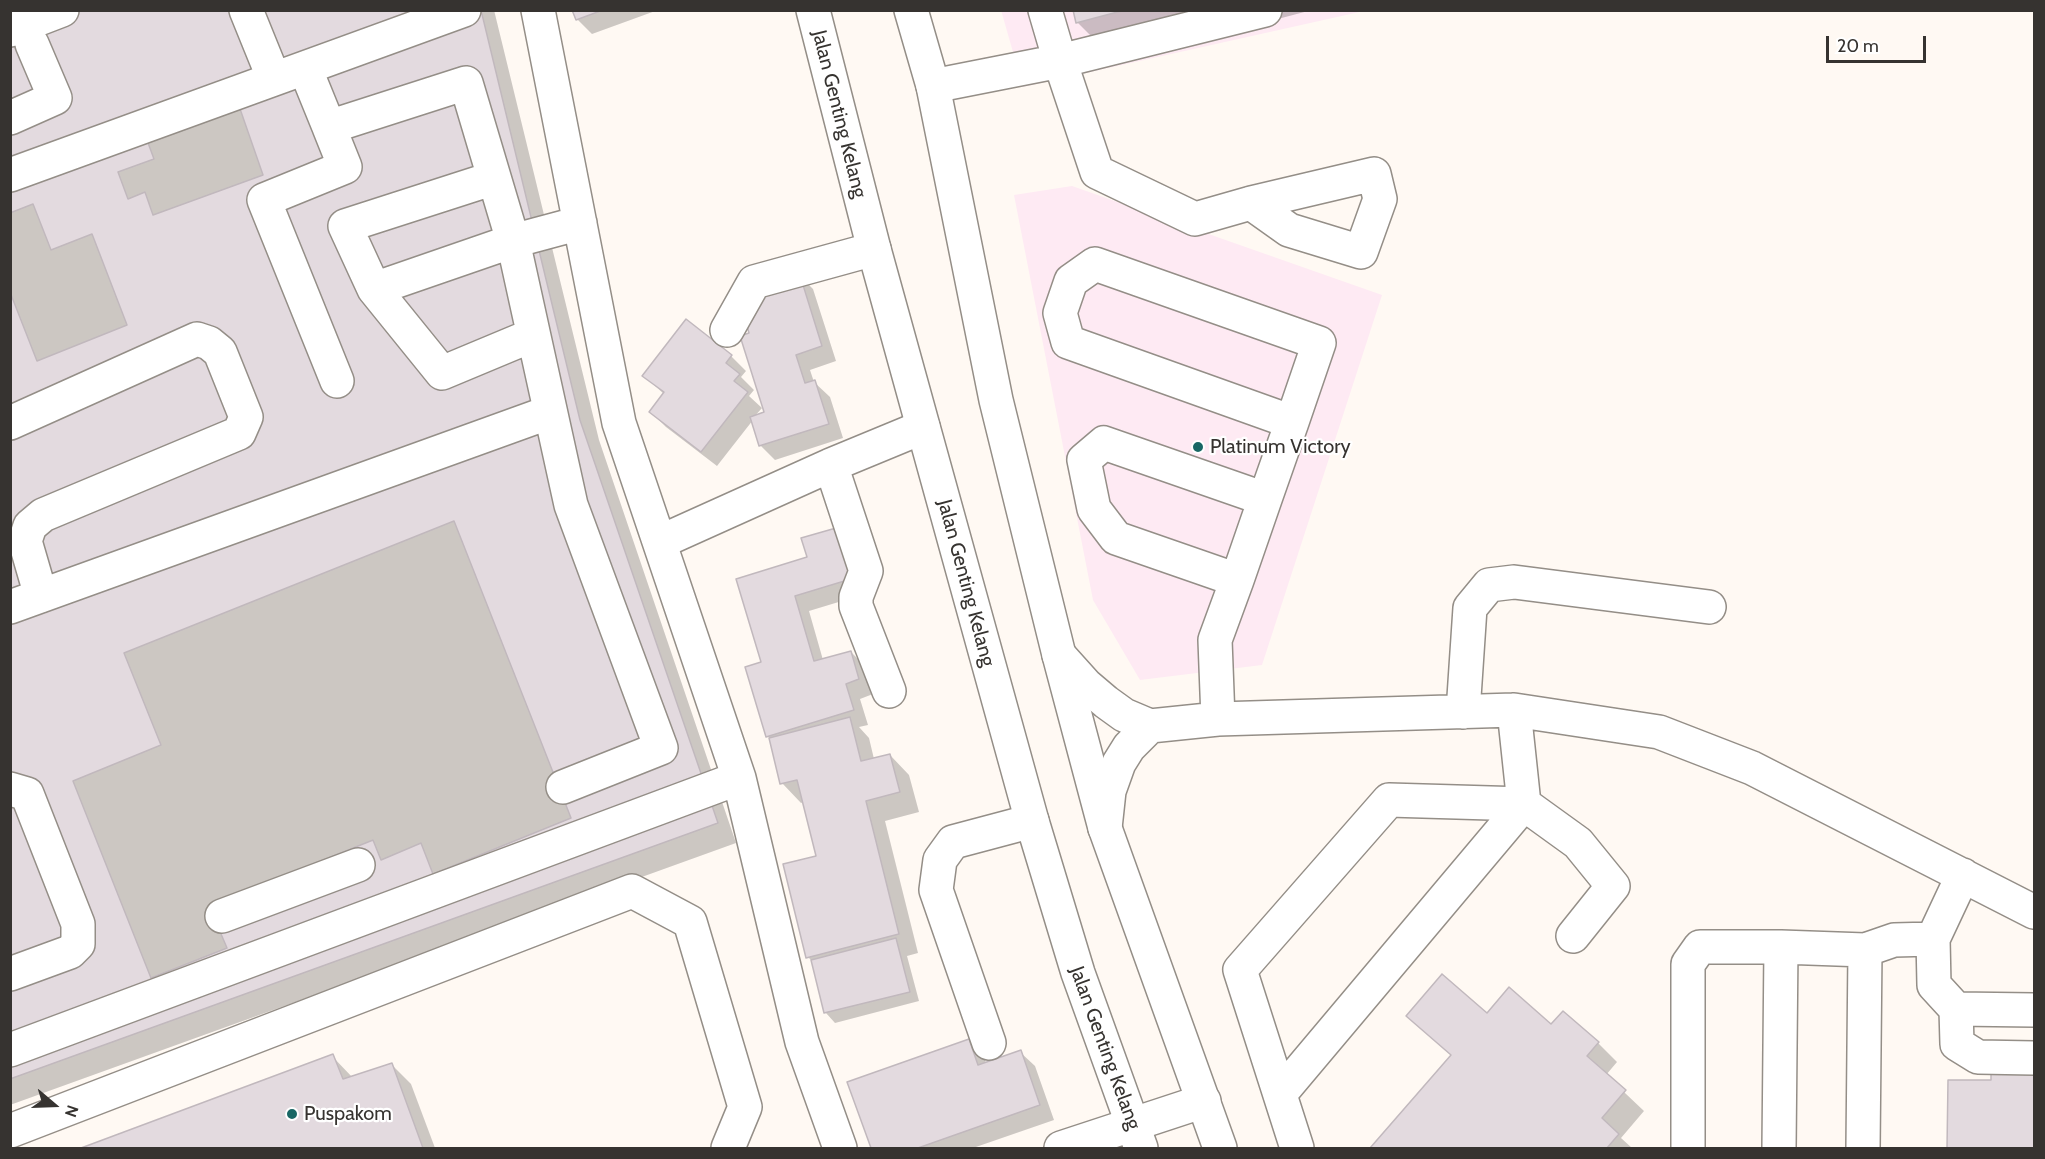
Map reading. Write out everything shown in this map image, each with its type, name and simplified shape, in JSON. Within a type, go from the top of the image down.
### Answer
[{"type":"main road","points":[[10,118],[54,98],[21,37],[62,10]]},
{"type":"main road","points":[[246,10],[274,79]]},
{"type":"main road","points":[[10,175],[464,10]]},
{"type":"main road","points":[[538,10],[619,423],[739,778],[802,1042],[840,1149]]},
{"type":"main road","name":"Jalan Genting Kelang","points":[[813,10],[874,249],[1032,821],[1078,973],[1137,1137]]},
{"type":"main road","points":[[911,10],[933,86],[996,400],[1104,828],[1220,1149]]},
{"type":"main road","points":[[1045,10],[1097,172],[1195,219],[1251,203]]},
{"type":"main road","points":[[933,86],[1060,61],[1265,10]]},
{"type":"main road","points":[[305,68],[345,167],[264,200],[337,381]]},
{"type":"main road","points":[[329,127],[466,83],[513,242],[571,505],[662,748],[563,787]]},
{"type":"main road","points":[[494,178],[345,226],[374,289],[442,373],[533,335]]},
{"type":"main road","points":[[374,289],[513,242],[580,223]]},
{"type":"main road","points":[[727,330],[754,282],[874,249]]},
{"type":"main road","points":[[1218,719],[1215,640],[1237,580],[1292,422],[1319,343],[1095,264],[1071,281],[1060,313],[1068,342],[1292,422]]},
{"type":"main road","points":[[10,423],[197,339],[209,343],[220,352],[246,417],[239,433],[43,515],[30,526],[25,541],[41,596]]},
{"type":"main road","points":[[10,607],[550,412]]},
{"type":"main road","points":[[660,542],[831,465],[923,427]]},
{"type":"main road","points":[[1237,580],[1116,538],[1094,509],[1084,460],[1104,443],[1265,499]]},
{"type":"main road","points":[[831,465],[866,571],[856,597],[856,606],[889,691]]},
{"type":"main road","points":[[1462,712],[1470,608],[1489,585],[1514,582],[1709,608]]},
{"type":"main road","points":[[1059,656],[1086,685],[1106,702],[1124,714],[1150,726],[1218,719],[1514,710],[1659,732],[1752,768],[2034,912]]},
{"type":"main road","points":[[1280,1094],[1524,804],[1514,710]]},
{"type":"main road","points":[[1104,828],[1110,791],[1119,763],[1129,747],[1150,726]]},
{"type":"main road","points":[[10,1050],[739,778]]},
{"type":"main road","points":[[10,789],[27,794],[78,924],[78,944],[69,952],[10,974]]},
{"type":"main road","points":[[1297,1149],[1240,970],[1389,800],[1524,804],[1578,843],[1613,886],[1573,936]]},
{"type":"main road","points":[[989,1043],[936,890],[940,860],[953,842],[1032,821]]},
{"type":"main road","points":[[222,916],[358,865]]},
{"type":"main road","points":[[1963,875],[1933,939],[1934,985],[1956,1009],[1957,1044],[1978,1057],[2034,1058]]},
{"type":"main road","points":[[305,884],[322,934]]},
{"type":"main road","points":[[10,1131],[632,891],[690,922],[745,1107],[728,1149]]},
{"type":"main road","points":[[1688,1149],[1688,964],[1700,947],[1865,950],[1894,940],[1933,939]]},
{"type":"main road","points":[[1779,1149],[1781,947]]},
{"type":"main road","points":[[1863,1149],[1865,950]]},
{"type":"main road","points":[[1956,1009],[2034,1010]]},
{"type":"main road","points":[[1061,1149],[1137,1137],[1204,1101]]},
{"type":"shaded area","points":[[1001,10],[1364,11],[1023,87]]},
{"type":"shaded area","name":"Platinum Victory","points":[[1072,186],[1382,295],[1262,665],[1140,680],[1093,600],[1014,195]]},
{"type":"building","points":[[70,10],[481,10],[580,420],[718,823],[10,1079],[10,35]]},
{"type":"building","points":[[572,10],[603,10],[576,20]]},
{"type":"building","points":[[1073,10],[1125,10],[1076,23]]},
{"type":"building","points":[[239,106],[263,175],[153,215],[145,192],[128,199],[118,172],[154,159],[147,140]]},
{"type":"building","points":[[33,204],[51,250],[92,234],[127,325],[37,361],[10,292],[10,213]]},
{"type":"building","points":[[799,272],[822,346],[796,355],[805,383],[815,380],[829,424],[759,446],[750,417],[764,412],[740,336],[749,333],[741,305]]},
{"type":"building","points":[[686,319],[732,355],[726,363],[740,374],[734,381],[748,392],[701,452],[649,412],[664,392],[642,376]]},
{"type":"building","points":[[454,521],[571,818],[433,874],[421,843],[381,860],[373,840],[209,906],[227,948],[151,978],[73,781],[161,745],[124,653]]},
{"type":"building","points":[[836,528],[851,579],[795,596],[814,661],[851,651],[859,679],[846,684],[854,710],[766,737],[745,667],[761,662],[736,579],[807,557],[801,538]]},
{"type":"building","points":[[850,717],[861,761],[890,754],[900,792],[866,801],[899,934],[806,958],[783,864],[816,856],[797,780],[780,784],[769,738]]},
{"type":"building","points":[[896,938],[910,992],[824,1013],[811,960]]},
{"type":"building","points":[[1442,974],[1487,1013],[1509,987],[1551,1024],[1563,1011],[1599,1042],[1587,1056],[1626,1090],[1602,1118],[1619,1134],[1607,1148],[1370,1148],[1451,1055],[1406,1016]]},
{"type":"building","points":[[969,1039],[978,1065],[1021,1050],[1040,1105],[918,1148],[871,1148],[847,1082]]},
{"type":"building","name":"Puspakom","points":[[333,1054],[343,1079],[392,1063],[423,1148],[81,1148]]},
{"type":"building","points":[[1991,1063],[2034,1063],[2034,1148],[1947,1148],[1948,1080],[1991,1080]]},
{"type":"place","name":"Platinum Victory","points":[[1198,447]]},
{"type":"place","name":"Puspakom","points":[[292,1114]]}]
